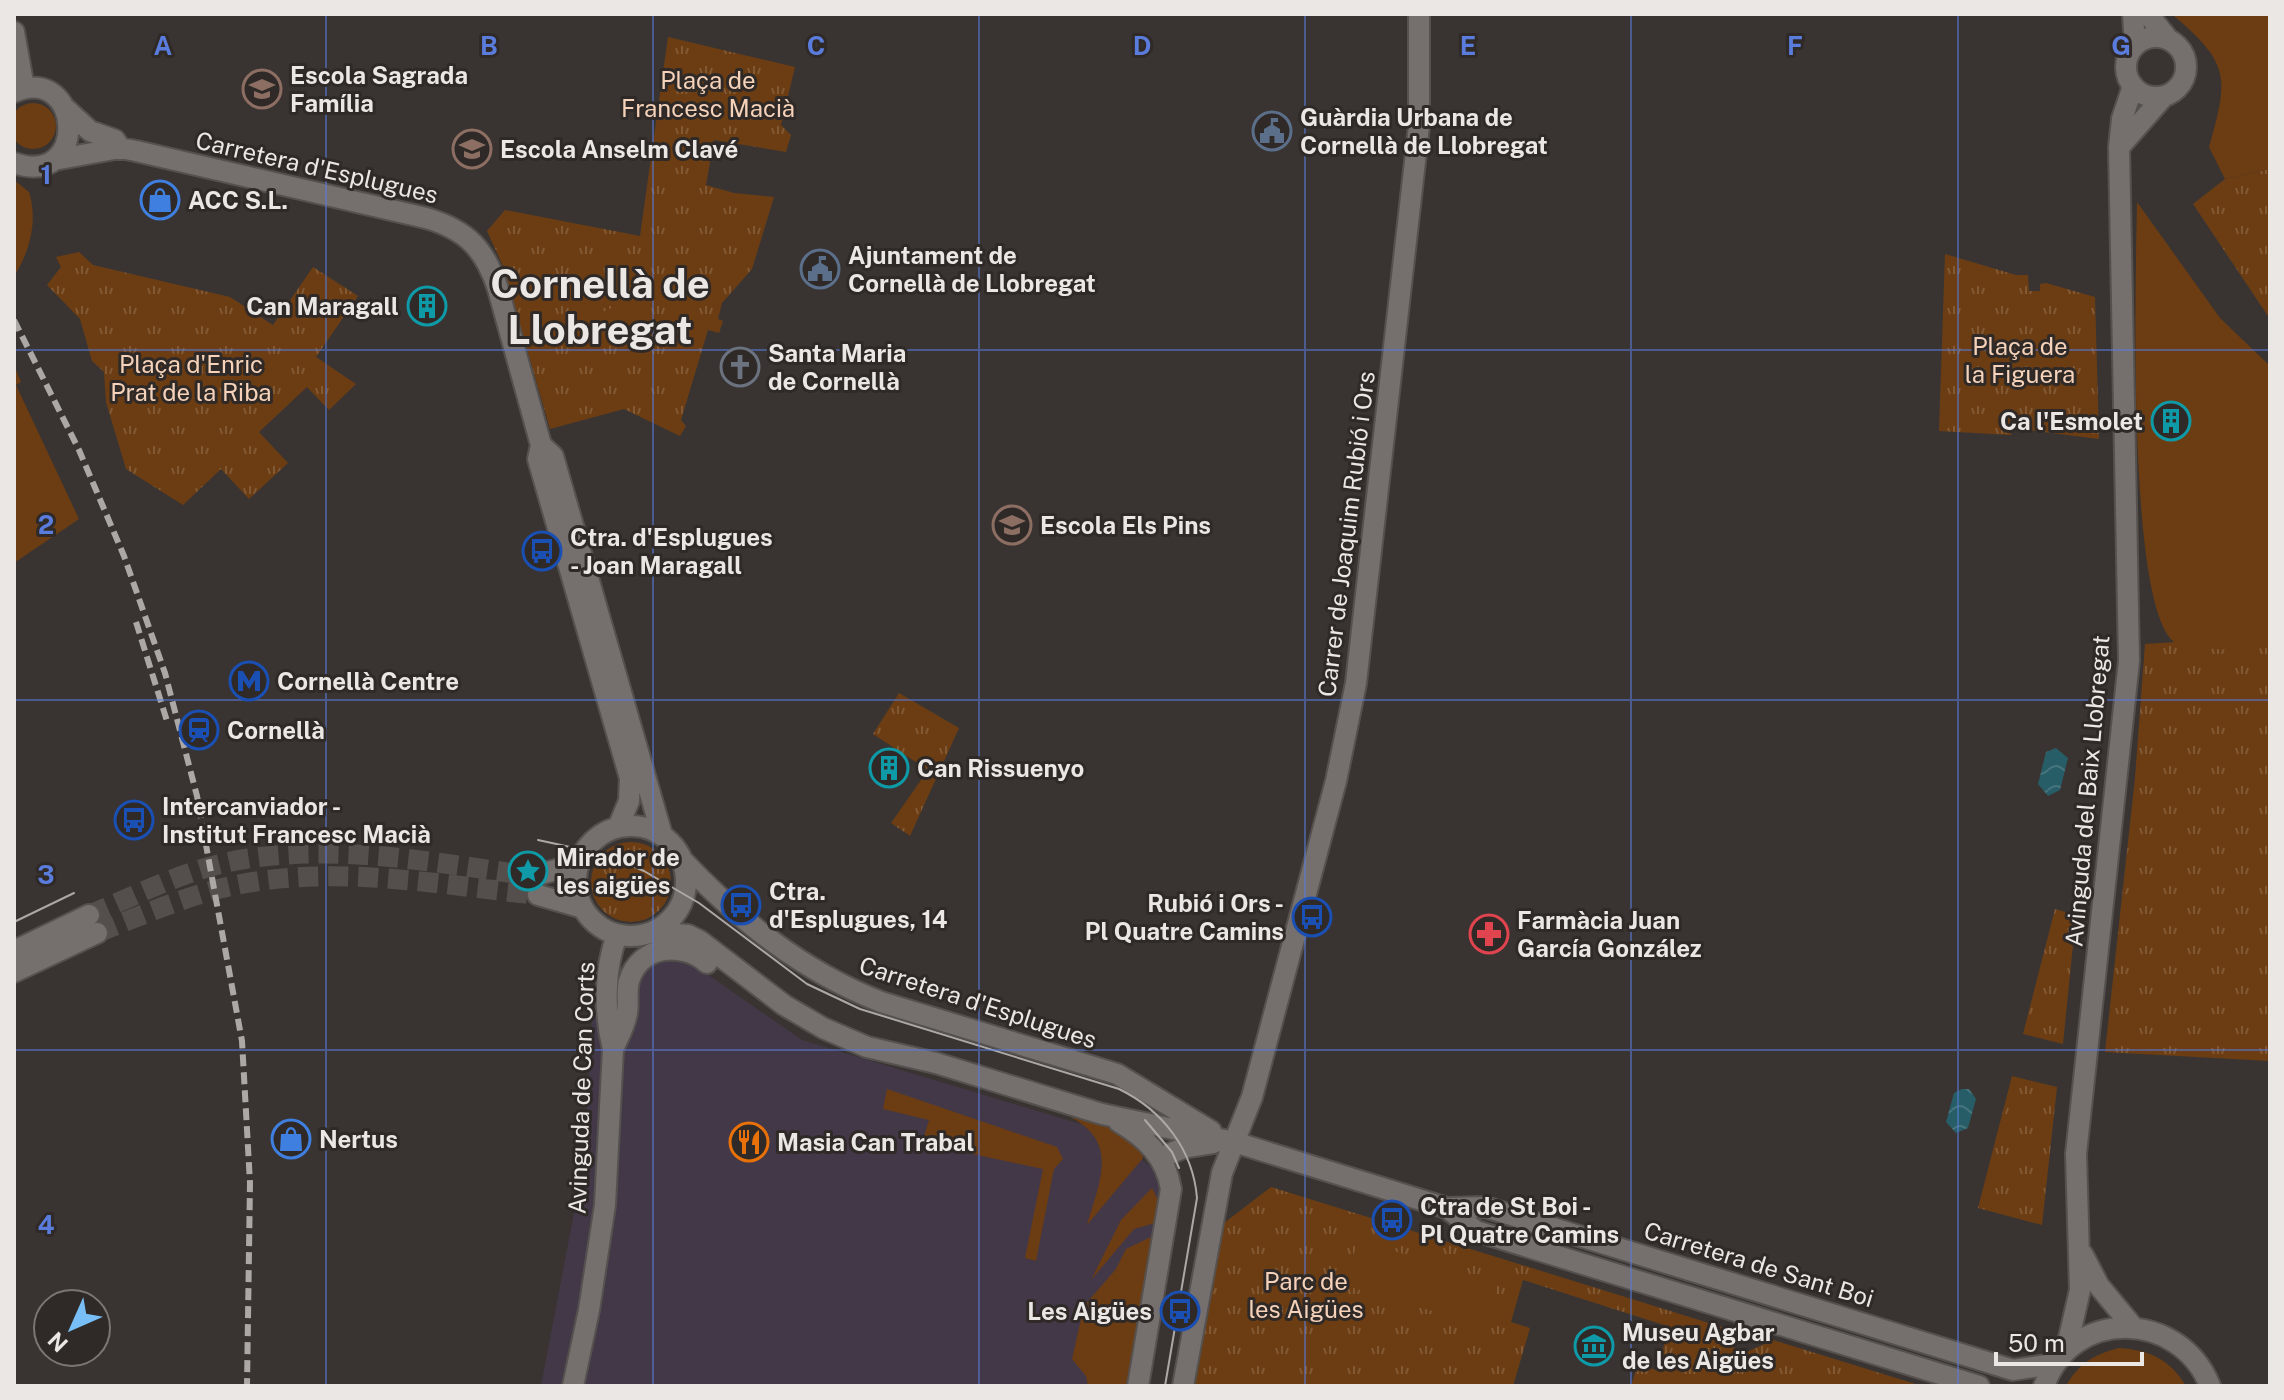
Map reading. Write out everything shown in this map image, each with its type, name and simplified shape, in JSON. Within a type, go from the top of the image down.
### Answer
[{"type":"street","name":"Carrer de Joaquim Rubió i Ors","points":[[1183,1386],[1222,1173],[1252,1097],[1336,781],[1361,655],[1419,126],[1419,14]]},
{"type":"street","points":[[2133,14],[2135,45],[2126,65],[2133,86],[2147,96],[2164,96]]},
{"type":"street","points":[[2119,147],[2138,121],[2164,96],[2179,87],[2186,70],[2182,52],[2148,14]]},
{"type":"street","points":[[14,32],[19,90]]},
{"type":"street","points":[[2135,45],[2149,38],[2168,39]]},
{"type":"street","name":"Avinguda del Baix Llobregat","points":[[2044,1386],[2060,1358],[2080,1290],[2076,1154],[2129,661],[2119,147],[2133,86]]},
{"type":"street","name":"Carretera d'Esplugues","points":[[19,90],[42,89],[90,131],[115,140],[120,148]]},
{"type":"street","points":[[54,160],[68,138],[70,128],[65,107]]},
{"type":"street","name":"Carretera d'Esplugues","points":[[14,163],[32,167],[120,148],[426,218],[460,230],[474,241],[491,267],[541,445],[538,459],[630,778],[629,801],[619,825]]},
{"type":"street","name":"Carretera d'Esplugues","points":[[541,445],[553,456],[662,835]]},
{"type":"street","points":[[578,864],[576,887],[583,908],[597,924],[617,935],[639,936],[665,925],[681,905],[687,879],[682,860],[662,835],[645,827],[619,825],[597,838],[578,864],[535,885],[583,908]]},
{"type":"street","name":"Carretera d'Esplugues","points":[[682,860],[734,912],[771,942],[845,987],[1117,1074],[1199,1125],[1234,1142]]},
{"type":"street","points":[[14,951],[93,924],[14,972]]},
{"type":"street","points":[[652,932],[688,935],[700,941],[784,1005],[848,1040],[1102,1114],[1234,1142]]},
{"type":"street","name":"Avinguda de Can Corts","points":[[573,1386],[589,1310],[605,1205],[613,1049],[608,1031],[608,980],[617,935]]},
{"type":"street","points":[[613,1049],[628,1012],[629,980],[640,963],[652,953],[671,948],[692,952],[752,998]]},
{"type":"street","points":[[1102,1114],[1136,1133],[1160,1158],[1169,1178],[1170,1200],[1138,1386]]},
{"type":"street","points":[[1160,1158],[1183,1148],[1234,1142]]},
{"type":"street","name":"Carretera de Sant Boi","points":[[1234,1142],[1447,1208],[1485,1207],[2013,1370],[2060,1358]]},
{"type":"street","name":"Carretera de Sant Boi","points":[[1447,1208],[1476,1231],[1979,1386]]},
{"type":"street","name":"Avinguda del Baix Llobregat","points":[[2080,1247],[2099,1286],[2133,1327]]},
{"type":"street","points":[[2060,1358],[2092,1333],[2133,1327],[2155,1331],[2175,1341],[2199,1365],[2210,1386]]},
{"type":"shaded area","points":[[663,956],[691,963],[802,1040],[1110,1133],[1157,1172],[1165,1189],[1139,1386],[541,1386],[584,1160],[592,1018]]},
{"type":"green space","points":[[2172,14],[2270,14],[2270,169],[2225,179],[2209,147],[2220,103],[2220,73],[2205,46]]},
{"type":"green space","name":"Plaça de Francesc Macià","points":[[668,37],[795,67],[781,125],[791,135],[786,152],[714,140],[706,185],[734,193],[774,197],[752,269],[722,303],[718,319],[723,321],[719,333],[708,330],[681,420],[686,426],[680,436],[624,409],[550,429],[503,266],[487,231],[505,210],[640,236]]},
{"type":"green space","points":[[33,103],[49,110],[56,126],[49,142],[33,149],[17,142],[10,126],[17,110]]},
{"type":"green space","points":[[2270,169],[2270,319],[2193,204],[2225,179]]},
{"type":"green space","points":[[14,180],[29,192],[33,214],[28,246],[14,276]]},
{"type":"green space","points":[[2137,202],[2220,318],[2270,366],[2270,648],[2205,649],[2181,645],[2174,642],[2159,615],[2148,567],[2137,434]]},
{"type":"green space","name":"Plaça d'Enric Prat de la Riba","points":[[79,252],[93,265],[230,297],[273,325],[313,267],[358,296],[316,357],[356,384],[329,410],[307,387],[259,432],[288,463],[249,499],[221,469],[183,505],[126,469],[106,402],[104,372],[92,361],[80,319],[47,285],[61,267],[56,257]]},
{"type":"green space","name":"Plaça de la Figuera","points":[[1945,254],[2016,275],[2028,275],[2029,291],[2040,291],[2040,284],[2046,283],[2095,297],[2099,439],[2012,428],[2011,435],[1939,431]]},
{"type":"green space","points":[[615,308],[628,313],[633,326],[628,339],[615,344],[602,339],[597,326],[602,313]]},
{"type":"green space","points":[[14,365],[21,382],[16,385],[79,519],[14,563]]},
{"type":"green space","points":[[2192,641],[2270,643],[2270,1061],[2105,1052],[2135,778],[2145,644]]},
{"type":"green space","points":[[899,693],[959,728],[910,836],[891,823],[928,770],[873,734]]},
{"type":"green space","points":[[631,842],[646,845],[659,854],[668,867],[671,882],[668,897],[659,910],[646,919],[631,922],[616,919],[603,910],[594,897],[591,882],[594,867],[603,854],[616,845]]},
{"type":"green space","points":[[2055,909],[2076,915],[2063,1044],[2023,1034]]},
{"type":"green space","points":[[2012,1076],[2057,1087],[2042,1225],[1978,1208]]},
{"type":"green space","points":[[887,1089],[1057,1147],[1063,1159],[1054,1169],[1036,1261],[1025,1258],[1043,1169],[922,1143],[929,1120],[883,1109]]},
{"type":"green space","points":[[1070,1117],[1111,1127],[1140,1147],[1143,1158],[1087,1225],[1100,1179],[1101,1151],[1086,1127]]},
{"type":"green space","name":"Parc de les Aigües","points":[[1271,1187],[1725,1328],[1738,1356],[1773,1340],[1922,1386],[1631,1386],[1638,1364],[1656,1370],[1670,1327],[1523,1280],[1511,1322],[1530,1328],[1513,1386],[1195,1386],[1224,1223]]},
{"type":"green space","points":[[1152,1188],[1159,1202],[1155,1223],[1134,1229],[1091,1280],[1121,1220]]},
{"type":"green space","points":[[1153,1236],[1126,1386],[1088,1386],[1086,1376],[1072,1359],[1084,1306],[1116,1269],[1126,1249]]},
{"type":"green space","points":[[1366,1242],[1494,1283],[1496,1290],[1485,1323],[1480,1325],[1350,1287],[1347,1280],[1356,1246]]},
{"type":"green space","points":[[2119,1348],[2158,1358],[2173,1369],[2186,1386],[2066,1386],[2088,1361]]},
{"type":"water","points":[[2056,748],[2068,758],[2060,790],[2048,796],[2038,784],[2046,752]]},
{"type":"water","points":[[1969,1089],[1976,1099],[1968,1128],[1956,1133],[1946,1122],[1954,1093]]},
{"type":"tunnel","points":[[89,915],[205,868],[281,855],[353,854],[533,876]]},
{"type":"tunnel","points":[[97,933],[213,891],[289,878],[396,879],[538,895]]},
{"type":"tram line","points":[[538,840],[607,855],[644,871],[699,903],[807,984],[860,1009],[1119,1089],[1149,1108],[1173,1133],[1182,1148],[1197,1198],[1165,1386]]},
{"type":"tram line","points":[[14,922],[74,893]]},
{"type":"tram line","points":[[1145,1120],[1172,1152],[1179,1168]]},
{"type":"railway","points":[[14,320],[79,450],[124,556],[165,673],[197,796],[242,1041],[250,1183],[247,1386]]},
{"type":"railway","points":[[136,622],[167,721]]},
{"type":"place","name":"Escola Sagrada Família","points":[[262,89]]},
{"type":"place","name":"Guàrdia Urbana de Cornellà de Llobregat","points":[[1272,131]]},
{"type":"place","name":"Escola Anselm Clavé","points":[[472,149]]},
{"type":"place","name":"ACC S.L.","points":[[160,200]]},
{"type":"place","name":"Ajuntament de Cornellà de Llobregat","points":[[820,269]]},
{"type":"place","name":"Can Maragall","points":[[427,306]]},
{"type":"place","name":"Santa Maria de Cornellà","points":[[740,367]]},
{"type":"place","name":"Ca l'Esmolet","points":[[2171,421]]},
{"type":"place","name":"Escola Els Pins","points":[[1012,525]]},
{"type":"place","name":"Ctra. d'Esplugues - Joan Maragall","points":[[542,551]]},
{"type":"place","name":"Cornellà Centre","points":[[249,681]]},
{"type":"place","name":"Cornellà","points":[[199,730]]},
{"type":"place","name":"Can Rissuenyo","points":[[889,768]]},
{"type":"place","name":"Intercanviador - Institut Francesc Macià","points":[[134,820]]},
{"type":"place","name":"Mirador de les aigües","points":[[528,871]]},
{"type":"place","name":"Ctra. d'Esplugues, 14","points":[[741,905]]},
{"type":"place","name":"Rubió i Ors - Pl Quatre Camins","points":[[1312,917]]},
{"type":"place","name":"Farmàcia Juan García González","points":[[1489,934]]},
{"type":"place","name":"Nertus","points":[[291,1139]]},
{"type":"place","name":"Masia Can Trabal","points":[[749,1142]]},
{"type":"place","name":"Ctra de St Boi - Pl Quatre Camins","points":[[1392,1220]]},
{"type":"place","name":"Les Aigües","points":[[1180,1311]]},
{"type":"place","name":"Museu Agbar de les Aigües","points":[[1594,1346]]},
{"type":"district","name":"Cornellà de Llobregat","points":[[600,306]]}]
